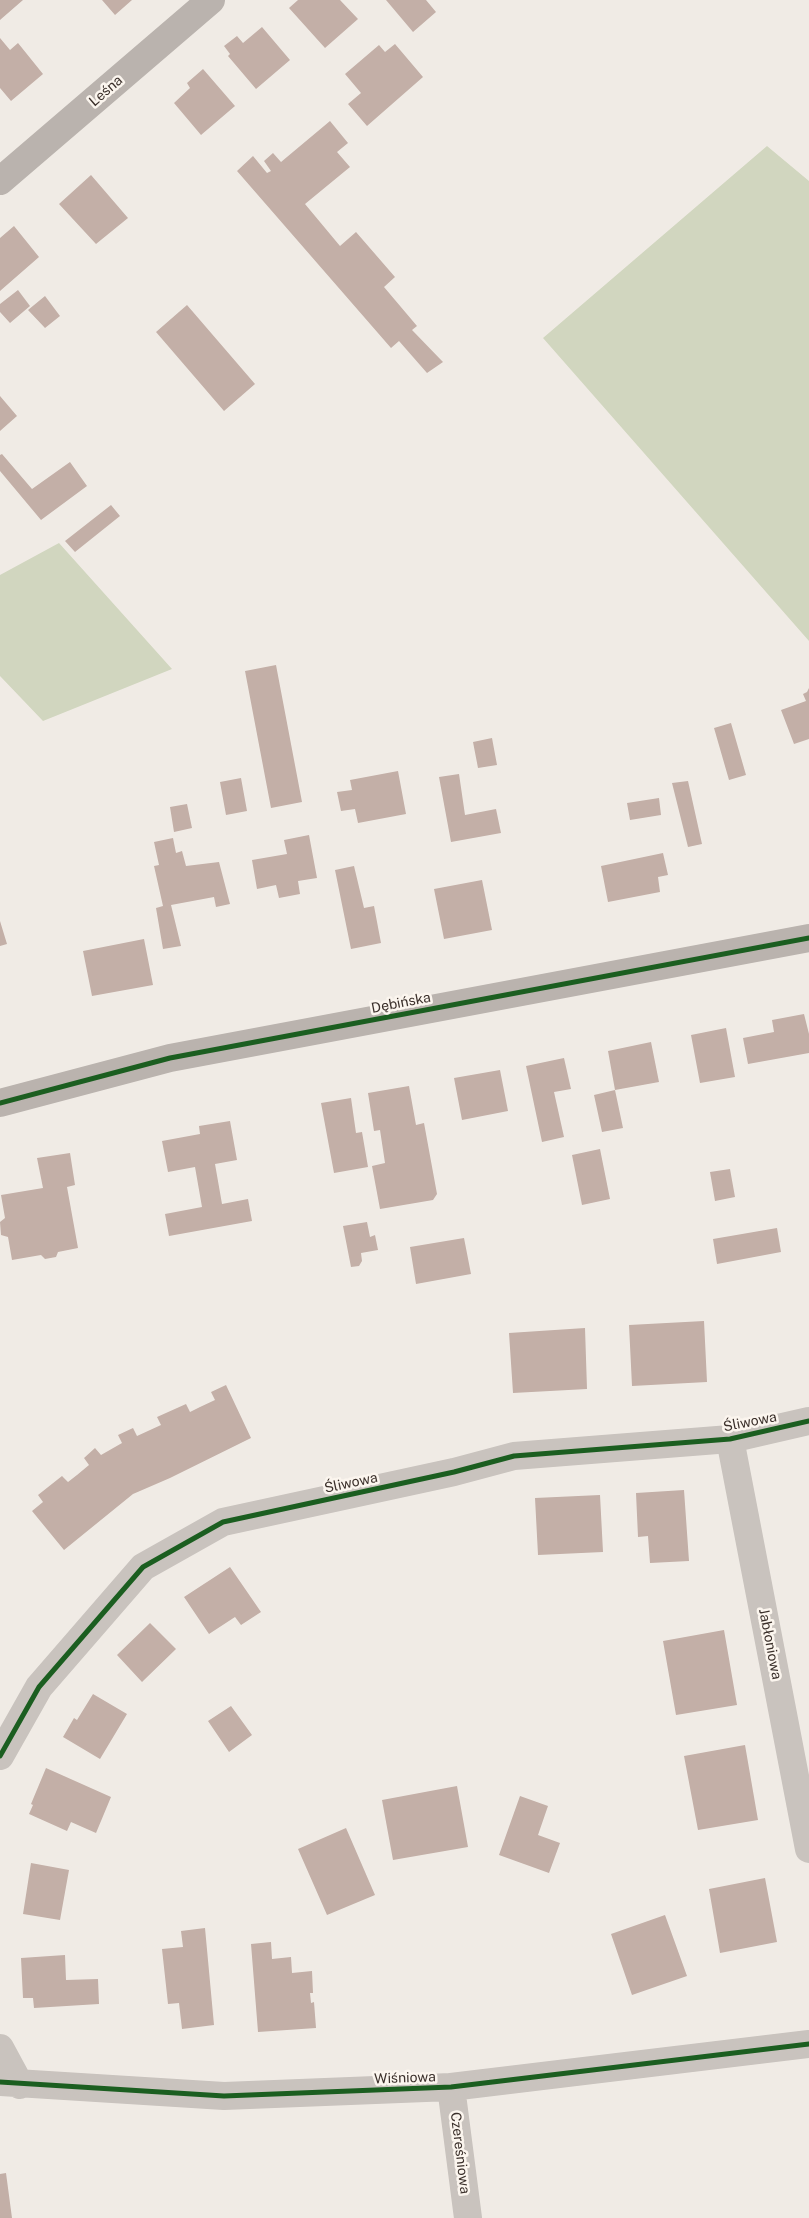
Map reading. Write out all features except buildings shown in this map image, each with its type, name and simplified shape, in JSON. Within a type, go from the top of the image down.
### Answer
[{"type":"street","name":"Leśna","points":[[0,181],[211,0]]},
{"type":"street","name":"Dębińska","points":[[0,1103],[170,1058],[809,938]]},
{"type":"street","name":"Śliwowa","points":[[0,1756],[39,1686],[143,1567],[223,1522],[454,1472],[514,1456],[730,1439],[809,1421]]},
{"type":"street","name":"Jabłoniowa","points":[[730,1439],[809,1849]]},
{"type":"street","name":"Wiśniowa","points":[[10,2083],[224,2096],[451,2087],[809,2044]]},
{"type":"street","points":[[0,2048],[10,2083]]},
{"type":"street","name":"Czereśniowa","points":[[451,2087],[468,2218]]},
{"type":"green space","points":[[767,146],[809,181],[809,641],[543,338]]},
{"type":"green space","points":[[59,543],[172,669],[43,721],[0,676],[0,575]]},
{"type":"cycle path","points":[[0,1103],[170,1058],[809,938]]},
{"type":"cycle path","points":[[0,1756],[39,1687],[143,1567],[223,1522],[454,1472],[514,1456],[730,1439],[809,1421]]},
{"type":"cycle path","points":[[0,2082],[224,2096],[451,2087],[809,2044]]}]
